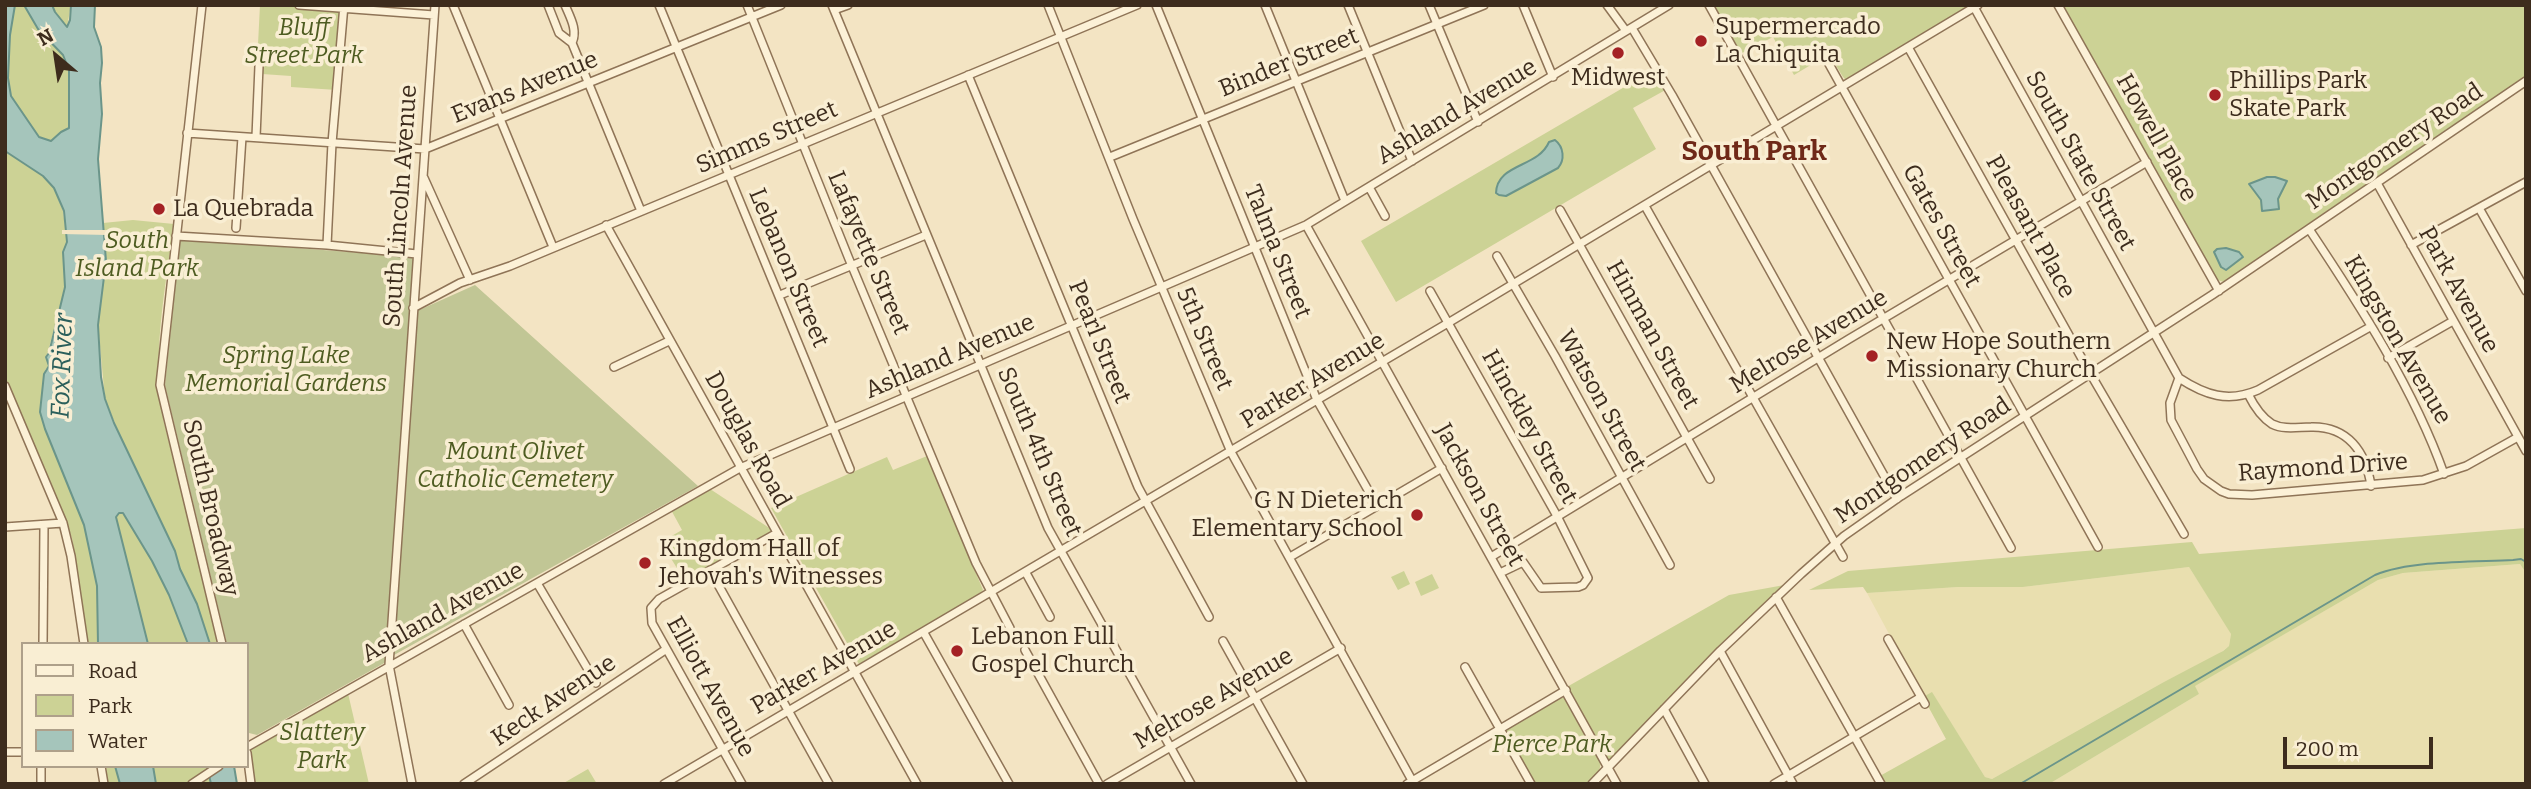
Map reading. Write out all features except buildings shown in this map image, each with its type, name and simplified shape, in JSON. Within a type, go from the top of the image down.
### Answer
[{"type":"street","name":"South Broadway","points":[[202,5],[160,386],[222,642]]},
{"type":"street","points":[[299,5],[434,15]]},
{"type":"street","name":"South Lincoln Avenue","points":[[412,784],[389,665],[435,5]]},
{"type":"street","points":[[453,5],[553,247]]},
{"type":"street","points":[[548,5],[559,33],[572,43],[641,211]]},
{"type":"street","points":[[565,5],[574,29],[572,43]]},
{"type":"street","name":"Lebanon Street","points":[[659,5],[849,469]]},
{"type":"street","name":"Lafayette Street","points":[[747,5],[851,265],[991,594],[1010,628]]},
{"type":"street","name":"Evans Avenue","points":[[187,133],[425,149],[781,5]]},
{"type":"street","points":[[833,8],[848,5]]},
{"type":"street","name":"5th Street","points":[[1048,5],[1161,287],[1231,452],[1341,648],[1411,783]]},
{"type":"street","name":"Simms Street","points":[[413,308],[470,279],[510,266],[1137,5]]},
{"type":"street","name":"Talma Street","points":[[1156,5],[1317,400],[1377,506]]},
{"type":"street","points":[[1265,5],[1345,201]]},
{"type":"street","points":[[1348,5],[1412,161]]},
{"type":"street","points":[[1429,5],[1478,122]]},
{"type":"street","name":"Binder Street","points":[[1110,157],[1484,5]]},
{"type":"street","points":[[1524,5],[1553,77]]},
{"type":"street","points":[[1607,5],[1629,29],[1711,164],[1898,499]]},
{"type":"street","name":"Ashland Avenue","points":[[248,749],[389,665],[740,468],[1306,225],[1669,5]]},
{"type":"street","points":[[1709,5],[2011,548]]},
{"type":"street","name":"Howell Place","points":[[2058,5],[2219,291]]},
{"type":"street","name":"Parker Avenue","points":[[664,784],[1513,285],[1976,6]]},
{"type":"street","name":"South State Street","points":[[1976,6],[2080,202],[2154,333]]},
{"type":"street","points":[[328,242],[332,143],[344,7]]},
{"type":"street","name":"South 4th Street","points":[[833,8],[1048,528],[1191,784]]},
{"type":"street","name":"Pleasant Place","points":[[1908,47],[2090,373],[2184,534]]},
{"type":"street","name":"Gates Street","points":[[1824,55],[2098,547]]},
{"type":"street","points":[[256,137],[259,66]]},
{"type":"street","name":"Pearl Street","points":[[968,75],[1133,475],[1209,617]]},
{"type":"street","name":"Montgomery Road","points":[[1592,784],[1720,651],[1835,543],[1961,457],[2219,291],[2526,81]]},
{"type":"street","points":[[236,228],[242,137]]},
{"type":"street","name":"Melrose Avenue","points":[[1491,557],[2147,162]]},
{"type":"street","points":[[424,177],[470,279]]},
{"type":"street","points":[[2411,246],[2526,182]]},
{"type":"street","name":"Park Avenue","points":[[2377,183],[2526,451]]},
{"type":"street","points":[[1370,187],[1385,216]]},
{"type":"street","points":[[1645,206],[1843,557]]},
{"type":"street","points":[[2479,208],[2526,292]]},
{"type":"street","name":"Hinman Street","points":[[1560,210],[1710,479]]},
{"type":"street","name":"Douglas Road","points":[[606,225],[917,784]]},
{"type":"street","name":"Jackson Street","points":[[1306,225],[1617,784]]},
{"type":"street","name":"Kingston Avenue","points":[[2309,229],[2347,287],[2430,434],[2444,474]]},
{"type":"street","points":[[780,295],[926,235]]},
{"type":"street","points":[[176,236],[328,242],[417,254]]},
{"type":"street","name":"Watson Street","points":[[1497,256],[1670,565]]},
{"type":"street","name":"Hinckley Street","points":[[1430,291],[1557,516],[1588,578],[1586,583],[1578,587],[1541,588],[1523,562],[1500,573]]},
{"type":"street","points":[[2388,358],[2453,321]]},
{"type":"street","points":[[2154,333],[2179,378],[2212,395],[2230,397],[2248,394],[2370,327]]},
{"type":"street","points":[[614,367],[669,341]]},
{"type":"street","name":"Raymond Drive","points":[[2179,378],[2170,403],[2174,428],[2204,479],[2229,494],[2252,495],[2408,482],[2466,466],[2518,437]]},
{"type":"street","points":[[5,386],[63,523],[71,556],[84,642]]},
{"type":"street","points":[[2248,394],[2260,413],[2271,423],[2286,428],[2324,427],[2343,433],[2362,454],[2371,486]]},
{"type":"street","points":[[1290,557],[1442,468]]},
{"type":"street","points":[[5,527],[63,523]]},
{"type":"street","points":[[43,642],[44,526]]},
{"type":"street","points":[[776,533],[710,570],[829,784]]},
{"type":"street","name":"Elliott Avenue","points":[[710,570],[659,599],[651,607],[650,620],[741,784]]},
{"type":"street","points":[[1026,573],[1051,617]]},
{"type":"street","points":[[537,583],[596,683]]},
{"type":"street","points":[[1776,597],[1881,784]]},
{"type":"street","points":[[464,624],[509,705]]},
{"type":"street","points":[[924,633],[1009,784]]},
{"type":"street","points":[[1774,784],[1854,736],[1923,701],[1888,639]]},
{"type":"street","points":[[1223,641],[1303,784]]},
{"type":"street","name":"Melrose Avenue","points":[[1107,784],[1341,648]]},
{"type":"street","name":"Keck Avenue","points":[[464,784],[665,650]]},
{"type":"street","points":[[1025,650],[1099,784]]},
{"type":"street","points":[[1720,651],[1793,784]]},
{"type":"street","points":[[1465,667],[1531,784]]},
{"type":"street","points":[[1411,783],[1566,690]]},
{"type":"street","points":[[1664,709],[1705,784]]},
{"type":"street","points":[[248,758],[251,784]]},
{"type":"street","points":[[195,782],[216,768]]},
{"type":"shaded area","points":[[2520,564],[2526,573],[2526,784],[2049,784],[2199,694],[2194,686],[2378,580],[2403,573]]},
{"type":"shaded area","points":[[2189,567],[2227,626],[2231,634],[2229,646],[2212,659],[2162,683],[1992,779],[1985,777],[1932,693],[1923,697],[1867,593],[1958,587],[2023,587]]},
{"type":"green space","points":[[15,5],[24,5],[38,29],[63,55],[69,70],[69,128],[51,141],[39,137],[11,96],[8,78],[10,35]]},
{"type":"green space","points":[[52,5],[71,5],[67,27],[55,12]]},
{"type":"green space","name":"Bluff Street Park","points":[[260,5],[344,8],[337,90],[291,87],[291,76],[262,74],[263,64],[257,64]]},
{"type":"green space","points":[[1709,5],[1976,5],[1848,82],[1829,54],[1794,75],[1773,37],[1737,54]]},
{"type":"green space","points":[[2060,5],[2526,5],[2526,76],[2412,153],[2414,156],[2377,183],[2374,179],[2224,282],[2217,280]]},
{"type":"green space","points":[[1657,68],[1669,88],[1633,108],[1656,149],[1396,302],[1361,241]]},
{"type":"green space","points":[[5,151],[43,176],[54,188],[63,211],[67,242],[63,256],[66,277],[47,355],[49,366],[45,370],[45,429],[84,525],[97,586],[98,642],[88,642],[72,538],[5,376]]},
{"type":"green space","name":"South Island Park","points":[[133,220],[174,224],[163,299],[159,349],[160,398],[219,642],[209,642],[175,551],[126,450],[105,399],[98,325],[106,261],[103,223]]},
{"type":"green space","name":"Spring Lake Memorial Gardens","points":[[180,239],[414,257],[386,662],[257,735],[249,733],[248,730],[248,642],[227,642],[165,385]]},
{"type":"green space","name":"Mount Olivet Catholic Cemetery","points":[[475,285],[698,486],[394,655],[417,311]]},
{"type":"green space","points":[[927,456],[983,590],[979,595],[860,666],[771,508],[887,457],[893,470]]},
{"type":"green space","points":[[707,487],[777,533],[686,583],[661,542],[682,530],[670,508]]},
{"type":"green space","points":[[124,513],[152,561],[187,642],[148,642],[116,516]]},
{"type":"green space","points":[[2526,528],[2526,573],[2520,564],[2403,573],[2378,580],[2195,686],[2199,694],[2049,784],[1883,784],[1878,777],[1946,739],[1923,697],[1932,692],[1985,777],[1992,779],[2223,651],[2229,646],[2231,634],[2189,567],[2023,587],[1958,587],[1867,593],[1863,587],[1809,590],[1848,571],[2192,542],[2199,554]]},
{"type":"green space","points":[[1404,571],[1410,584],[1398,590],[1391,577]]},
{"type":"green space","points":[[1432,574],[1439,588],[1421,596],[1415,582]]},
{"type":"green space","points":[[1790,584],[1608,767],[1565,688],[1729,595]]},
{"type":"green space","name":"Slattery Park","points":[[347,689],[369,784],[251,784],[248,746]]},
{"type":"green space","name":"Pierce Park","points":[[1560,698],[1565,698],[1601,762],[1599,772],[1587,784],[1533,784],[1505,732]]},
{"type":"green space","points":[[106,768],[116,768],[120,784],[108,784]]},
{"type":"green space","points":[[153,768],[207,768],[211,784],[156,784]]},
{"type":"green space","points":[[588,769],[597,784],[562,784]]},
{"type":"water","name":"Fox River","points":[[5,5],[15,5],[10,35],[8,78],[11,96],[39,137],[51,141],[69,128],[69,70],[63,55],[38,29],[24,5],[52,5],[67,27],[71,5],[95,5],[94,27],[101,47],[102,63],[102,114],[98,159],[106,261],[98,325],[101,377],[105,399],[114,423],[175,551],[209,642],[187,642],[152,561],[123,513],[119,513],[116,517],[147,642],[98,642],[97,586],[84,525],[40,412],[44,374],[49,366],[46,357],[65,287],[63,252],[67,242],[64,211],[54,188],[43,176],[5,151]]},
{"type":"water","points":[[1555,140],[1562,154],[1558,168],[1506,196],[1496,193],[1503,176],[1536,157],[1549,142]]},
{"type":"water","points":[[2267,177],[2287,181],[2278,199],[2279,209],[2262,211],[2261,200],[2249,184]]},
{"type":"water","points":[[2226,248],[2239,252],[2243,257],[2226,270],[2221,267],[2214,252]]},
{"type":"water","points":[[116,768],[153,768],[156,784],[120,784]]},
{"type":"water","points":[[207,768],[234,768],[237,784],[211,784]]},
{"type":"pier","points":[[62,230],[107,230],[107,235],[62,234]]},
{"type":"waterway","points":[[2020,784],[2375,575],[2424,564],[2521,559],[2526,562]]},
{"type":"place","name":"Supermercado La Chiquita","points":[[1701,41]]},
{"type":"place","name":"Midwest","points":[[1618,53]]},
{"type":"place","name":"Phillips Park Skate Park","points":[[2215,95]]},
{"type":"place","name":"La Quebrada","points":[[159,209]]},
{"type":"place","name":"New Hope Southern Missionary Church","points":[[1872,356]]},
{"type":"place","name":"G N Dieterich Elementary School","points":[[1417,515]]},
{"type":"place","name":"Kingdom Hall of Jehovah's Witnesses","points":[[645,563]]},
{"type":"place","name":"Lebanon Full Gospel Church","points":[[957,651]]},
{"type":"district","name":"South Park","points":[[1754,152]]}]
